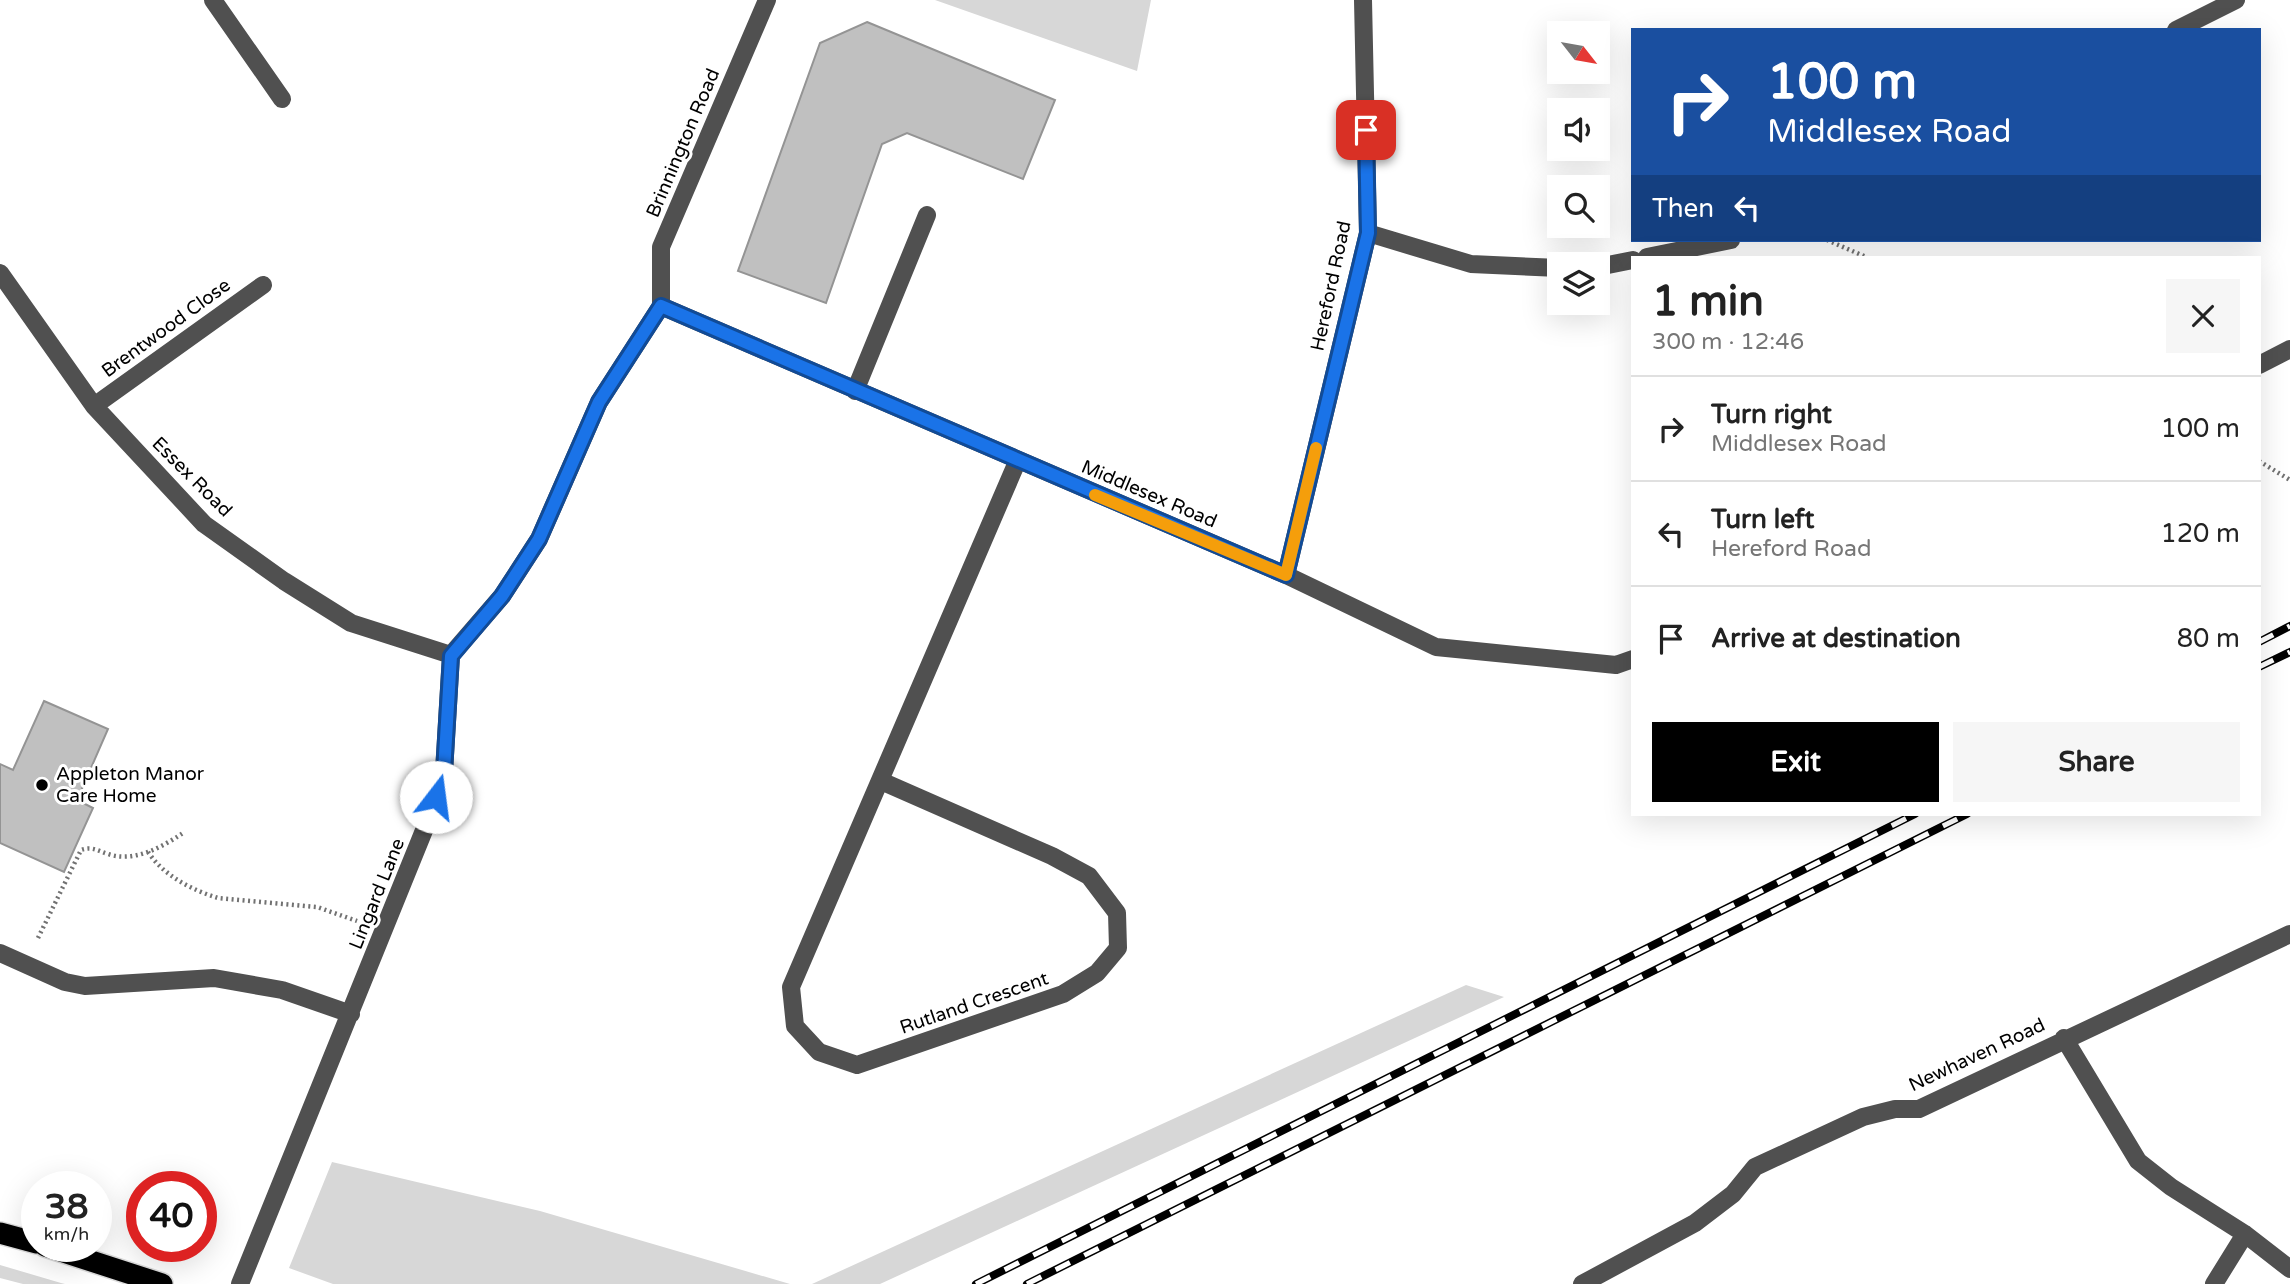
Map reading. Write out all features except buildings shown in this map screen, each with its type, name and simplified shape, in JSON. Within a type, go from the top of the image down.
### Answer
[{"type":"highway","points":[[0,1233],[21,1239]]},
{"type":"highway","points":[[94,1262],[162,1284]]},
{"type":"street","points":[[213,0],[282,99]]},
{"type":"street","name":"Brinnington Road","points":[[661,306],[661,247],[767,0]]},
{"type":"street","name":"Hereford Road","points":[[1286,575],[1368,233],[1363,0]]},
{"type":"street","points":[[2180,28],[2236,0]]},
{"type":"street","points":[[855,391],[927,215]]},
{"type":"street","points":[[1368,233],[1471,264],[1547,267]]},
{"type":"street","points":[[1652,256],[1721,242]]},
{"type":"street","points":[[1610,265],[1631,260]]},
{"type":"street","name":"Essex Road","points":[[0,273],[94,406],[204,524],[284,581],[351,623],[451,656]]},
{"type":"street","name":"Brentwood Close","points":[[94,406],[263,285]]},
{"type":"street","points":[[451,656],[502,596],[539,539],[599,402],[661,306]]},
{"type":"street","name":"Middlesex Road","points":[[661,306],[1017,462],[1286,575],[1436,647],[1616,664],[1631,660]]},
{"type":"street","points":[[2261,364],[2290,349]]},
{"type":"street","name":"Rutland Crescent","points":[[881,781],[1052,856],[1089,876],[1117,913],[1118,948],[1097,974],[1063,994],[857,1065],[819,1052],[795,1026],[791,987],[1017,462]]},
{"type":"street","name":"Lingard Lane","points":[[240,1284],[385,932],[444,772],[451,656]]},
{"type":"street","name":"Newhaven Road","points":[[1582,1284],[1695,1223],[1733,1194],[1755,1167],[1863,1117],[1895,1109],[1919,1109],[2064,1038],[2290,934]]},
{"type":"street","points":[[0,953],[65,982],[85,986],[192,978],[250,983],[282,990],[351,1014]]},
{"type":"street","points":[[2064,1038],[2138,1161],[2171,1187],[2245,1234],[2290,1269]]},
{"type":"street","points":[[2214,1284],[2245,1234]]},
{"type":"path","points":[[1832,242],[1864,256]]},
{"type":"path","points":[[2261,462],[2290,480]]},
{"type":"path","points":[[26,964],[81,850],[94,849],[115,856],[148,852],[183,833]]},
{"type":"path","points":[[148,852],[159,867],[218,898],[317,907],[385,932]]},
{"type":"shaded area","points":[[935,0],[1151,0],[1137,71]]},
{"type":"shaded area","points":[[1466,985],[1504,997],[880,1284],[812,1284]]},
{"type":"shaded area","points":[[332,1162],[540,1211],[790,1284],[333,1284],[289,1268]]},
{"type":"shaded area","points":[[0,1265],[65,1284],[23,1284],[0,1278]]},
{"type":"railway","points":[[2261,641],[2290,626]]},
{"type":"railway","points":[[2261,666],[2290,652]]},
{"type":"railway","points":[[976,1284],[1911,816]]},
{"type":"railway","points":[[1027,1284],[1963,816]]},
{"type":"slow traffic","points":[[1095,495],[1286,575],[1316,448]]},
{"type":"place","name":"Appleton Manor Care Home","points":[[42,785]]},
{"type":"route","points":[[436,797],[444,772],[451,656],[502,596],[539,539],[599,402],[661,306],[1017,462],[1286,575],[1368,233],[1366,130]]}]
